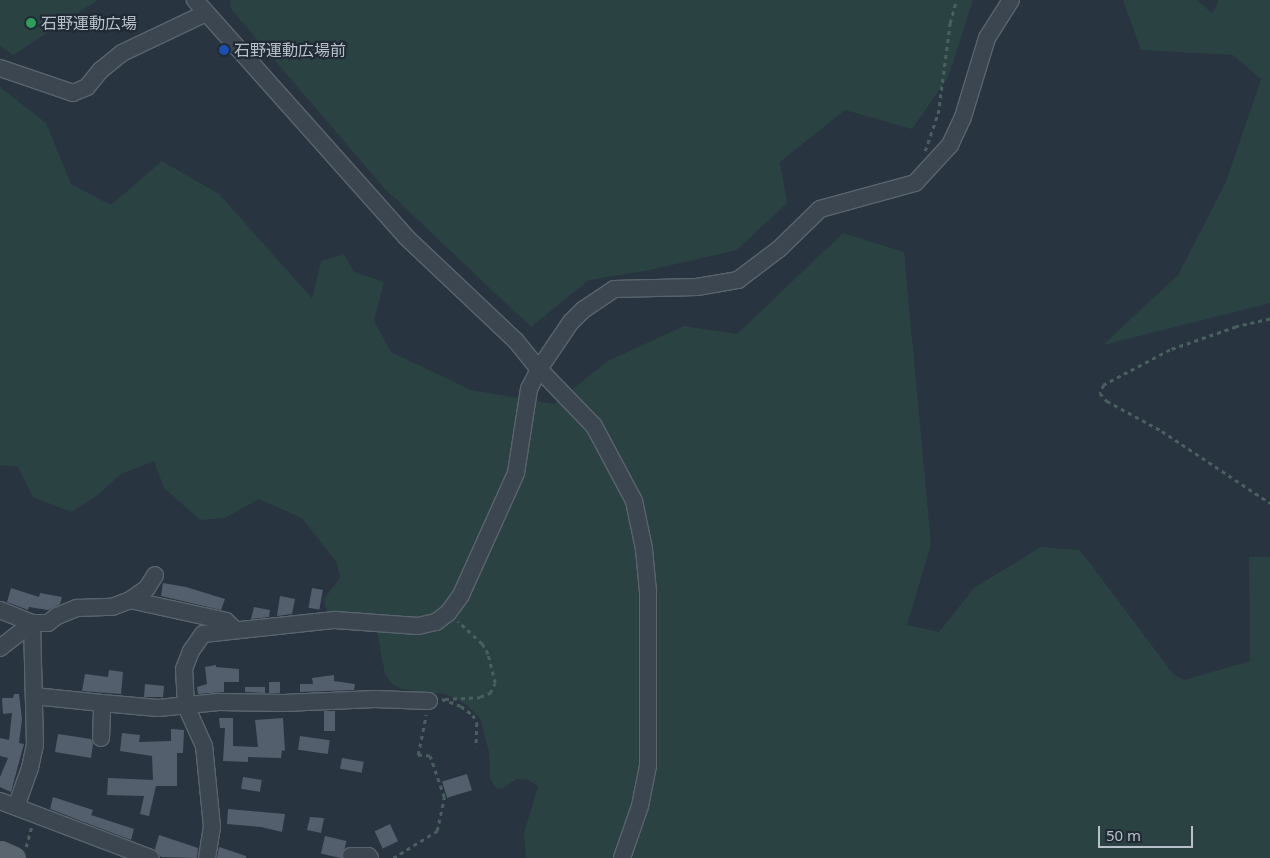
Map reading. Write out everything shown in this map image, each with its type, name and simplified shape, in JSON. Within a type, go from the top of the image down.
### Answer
[{"type":"main road","points":[[0,852],[20,853]]},
{"type":"street","points":[[207,858],[212,827],[204,746],[186,706],[184,669],[191,651],[203,634],[336,620],[418,626],[436,622],[448,613],[461,596],[509,493],[521,450],[528,389],[539,369],[571,322],[583,310],[614,290],[698,287],[738,280],[779,250],[820,209],[908,186],[920,180],[942,157],[954,138],[987,38],[1011,0]]},
{"type":"street","points":[[0,68],[73,93],[87,87],[101,70],[122,53],[201,6],[406,237],[516,341],[539,369],[594,426],[634,501],[644,549],[648,592],[648,766],[640,806],[622,858]]},
{"type":"street","points":[[0,610],[32,623],[48,624],[57,616],[77,608],[112,607],[130,600],[147,588],[155,575]]},
{"type":"street","points":[[130,600],[226,621],[235,630]]},
{"type":"street","points":[[0,648],[32,623]]},
{"type":"street","points":[[16,807],[30,768],[35,745],[32,623]]},
{"type":"street","points":[[34,696],[158,708],[219,702],[284,703],[375,699],[436,700]]},
{"type":"street","points":[[101,738],[102,703]]},
{"type":"street","points":[[0,801],[36,812],[151,858]]},
{"type":"street","points":[[351,856],[370,858]]},
{"type":"path","points":[[923,154],[938,114],[950,23],[956,0]]},
{"type":"path","points":[[1270,319],[1236,327],[1176,347],[1104,384],[1100,393],[1107,401],[1162,431],[1270,503]]},
{"type":"path","points":[[436,700],[480,697],[490,693],[495,683],[488,654],[482,644],[448,613]]},
{"type":"path","points":[[436,700],[461,706],[473,715],[478,724],[476,747]]},
{"type":"path","points":[[393,858],[437,830],[444,797],[430,756],[418,755],[436,700]]},
{"type":"path","points":[[20,853],[36,812]]},
{"type":"green space","name":"石野運動広場","points":[[0,0],[98,0],[13,55],[0,46]]},
{"type":"green space","points":[[230,0],[973,0],[948,78],[912,129],[845,110],[780,162],[787,203],[737,250],[650,270],[589,280],[531,327],[384,188],[231,9]]},
{"type":"green space","points":[[1123,0],[1197,0],[1212,13],[1219,0],[1270,0],[1270,303],[1103,345],[1178,275],[1226,182],[1261,79],[1233,55],[1141,50]]},
{"type":"green space","points":[[0,87],[46,123],[71,184],[111,205],[162,161],[219,194],[312,298],[321,261],[344,254],[354,272],[384,282],[374,321],[391,352],[471,390],[554,404],[608,361],[684,326],[737,334],[843,233],[904,252],[931,544],[907,625],[939,632],[974,588],[1041,547],[1080,550],[1174,675],[1184,680],[1250,661],[1249,557],[1270,557],[1270,858],[526,858],[524,833],[538,786],[528,780],[517,779],[502,789],[496,788],[490,779],[489,752],[480,718],[467,705],[446,694],[401,689],[392,684],[385,674],[376,626],[338,616],[326,609],[324,599],[340,578],[337,563],[302,518],[259,499],[225,518],[200,520],[164,488],[154,461],[121,474],[95,497],[71,512],[33,497],[18,467],[0,465]]},
{"type":"building","points":[[163,583],[186,587],[225,599],[221,610],[161,596]]},
{"type":"building","points":[[11,588],[39,597],[40,593],[62,597],[60,604],[48,610],[29,607],[28,610],[7,602]]},
{"type":"building","points":[[312,588],[323,590],[319,610],[309,608]]},
{"type":"building","points":[[280,596],[295,599],[292,614],[277,616]]},
{"type":"building","points":[[254,607],[270,610],[269,617],[251,619]]},
{"type":"building","points":[[216,665],[216,667],[239,669],[239,682],[224,682],[224,692],[198,694],[197,687],[207,684],[205,667]]},
{"type":"building","points":[[109,670],[123,672],[121,694],[82,691],[85,674],[108,677]]},
{"type":"building","points":[[334,675],[334,681],[355,684],[354,690],[300,692],[300,684],[313,684],[312,678]]},
{"type":"building","points":[[269,682],[280,682],[280,693],[269,693]]},
{"type":"building","points":[[145,684],[164,686],[163,697],[144,697]]},
{"type":"building","points":[[245,687],[265,687],[265,693],[245,692]]},
{"type":"building","points":[[14,694],[19,694],[22,719],[19,743],[24,744],[11,792],[0,787],[0,777],[8,758],[0,756],[0,738],[9,740],[12,713],[3,714],[2,698],[13,698]]},
{"type":"building","points":[[324,711],[335,711],[335,731],[324,731]]},
{"type":"building","points":[[219,718],[233,718],[233,746],[258,747],[255,720],[283,718],[285,751],[282,750],[281,758],[248,757],[248,762],[223,761],[225,728],[220,728]]},
{"type":"building","points":[[171,729],[184,730],[183,753],[177,753],[177,786],[156,786],[149,816],[140,814],[144,796],[107,795],[108,778],[153,780],[152,756],[120,751],[122,733],[140,735],[139,742],[171,741]]},
{"type":"building","points":[[58,734],[91,739],[93,744],[91,758],[55,752]]},
{"type":"building","points":[[300,736],[330,740],[328,754],[298,750]]},
{"type":"building","points":[[342,758],[364,762],[362,773],[340,769]]},
{"type":"building","points":[[467,774],[472,790],[447,798],[442,782]]},
{"type":"building","points":[[243,777],[262,780],[260,792],[241,789]]},
{"type":"building","points":[[53,797],[93,810],[91,815],[134,829],[131,840],[50,809]]},
{"type":"building","points":[[228,809],[285,814],[282,832],[261,827],[227,824]]},
{"type":"building","points":[[310,817],[324,818],[321,833],[307,830]]},
{"type":"building","points":[[390,824],[398,841],[383,848],[375,831]]},
{"type":"building","points":[[159,835],[198,848],[197,858],[161,857],[155,849]]},
{"type":"building","points":[[325,836],[346,841],[342,858],[321,854]]},
{"type":"building","points":[[219,847],[246,856],[246,858],[217,858]]},
{"type":"place","name":"石野運動広場","points":[[31,23]]},
{"type":"place","name":"石野運動広場前","points":[[224,50]]}]
